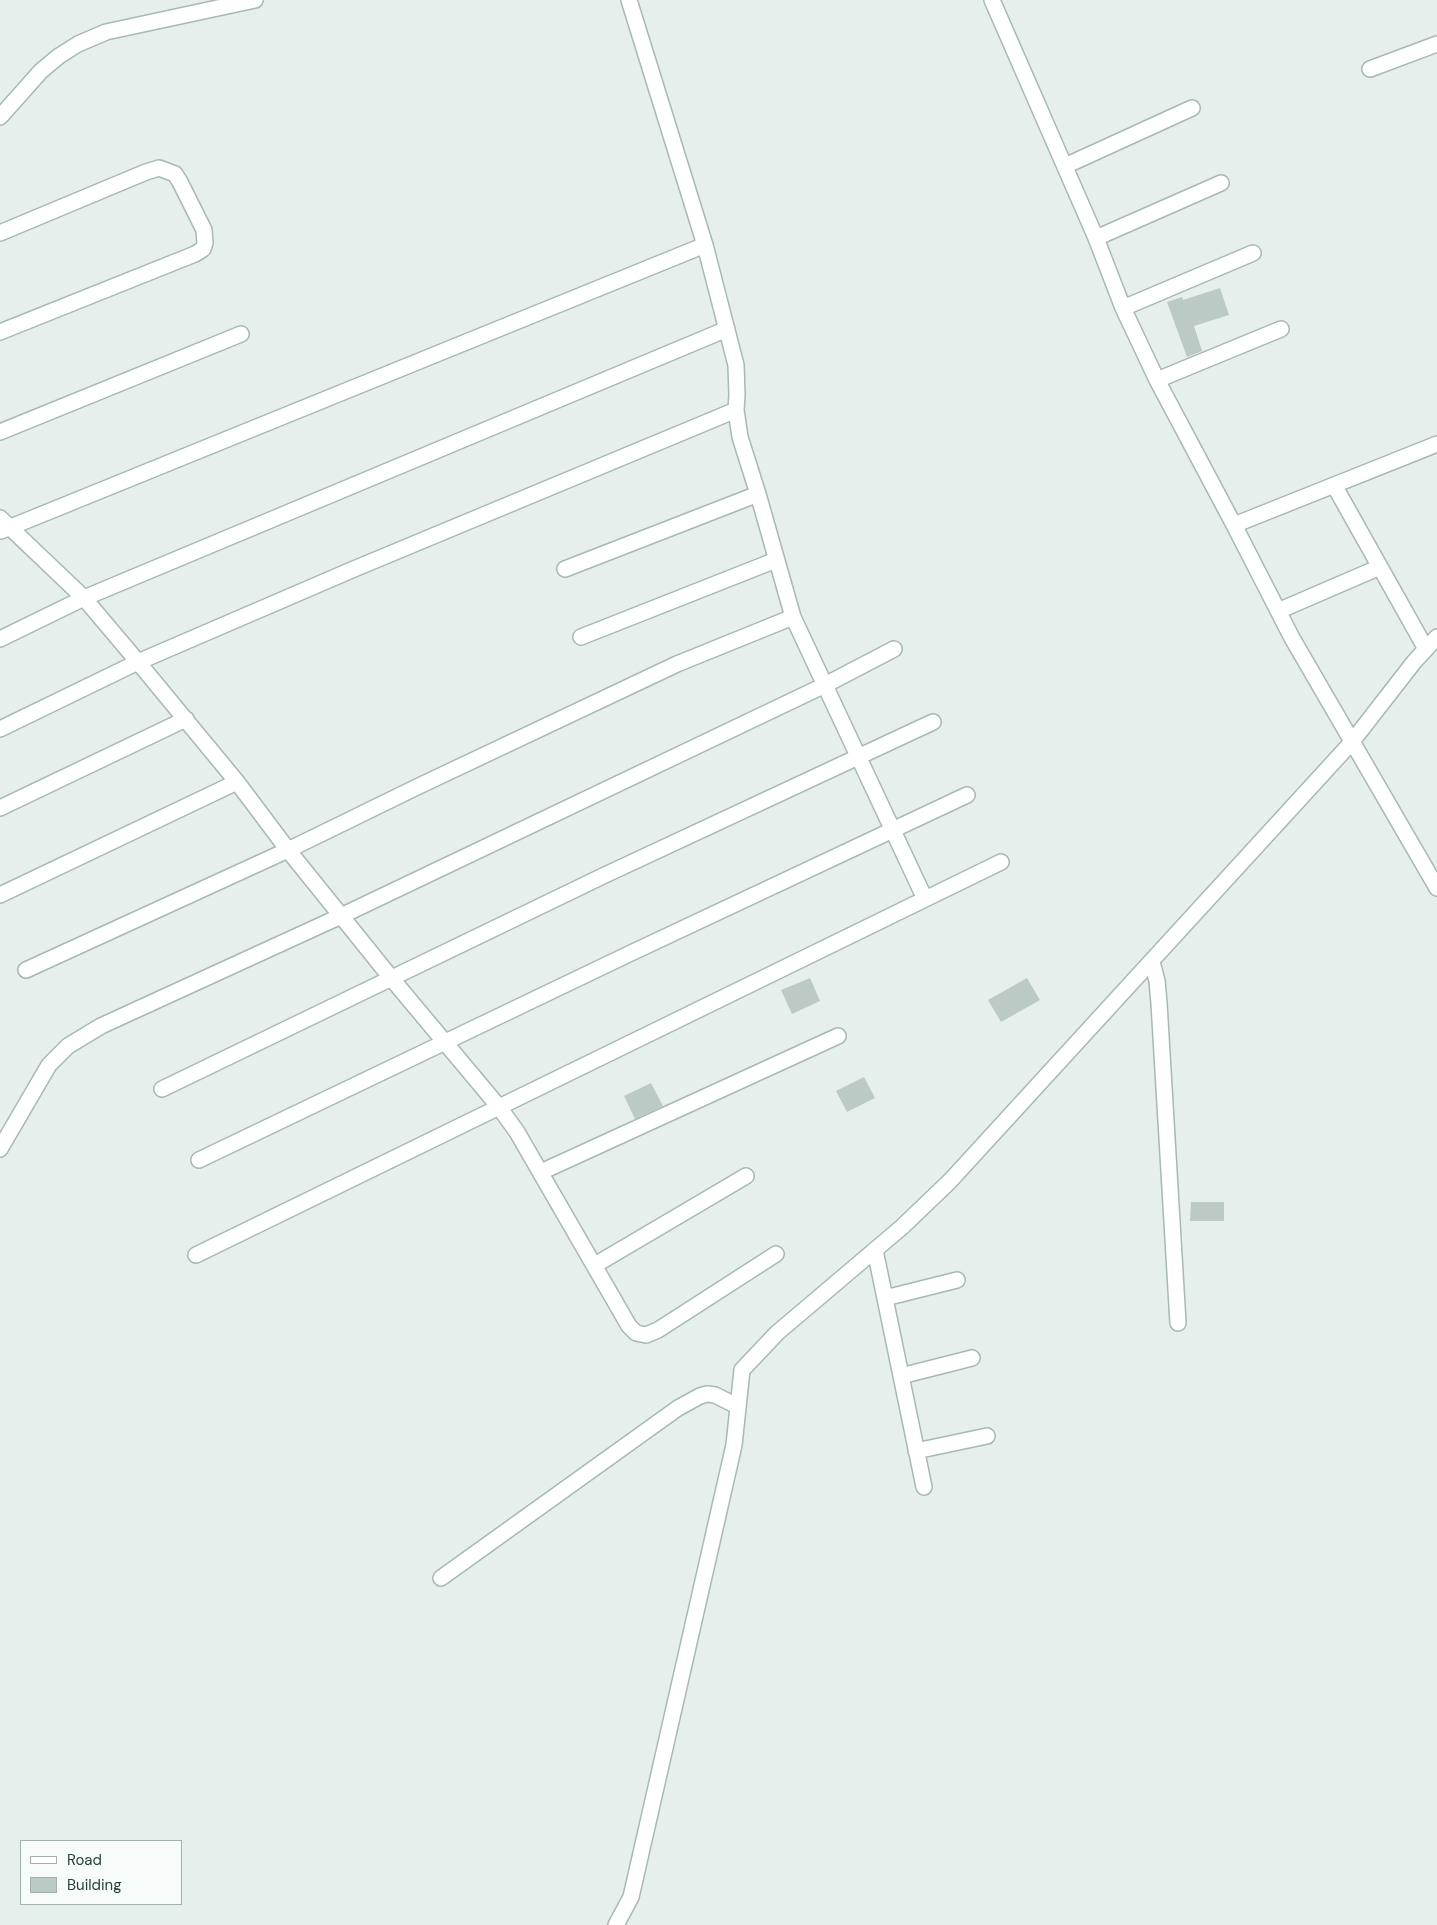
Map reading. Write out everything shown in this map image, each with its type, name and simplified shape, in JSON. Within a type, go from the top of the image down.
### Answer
[{"type":"street","points":[[0,117],[41,71],[59,56],[78,44],[106,32],[251,0]]},
{"type":"street","points":[[629,0],[705,245],[736,365],[738,395],[736,410],[740,437],[793,617],[925,899]]},
{"type":"street","points":[[992,0],[1096,238],[1124,308],[1157,380],[1278,611],[1351,743],[1437,888]]},
{"type":"street","points":[[1370,69],[1437,44]]},
{"type":"street","points":[[1065,166],[1192,108]]},
{"type":"street","points":[[0,233],[159,168],[175,174],[180,182],[204,230],[205,243],[203,249],[195,254],[0,332]]},
{"type":"street","points":[[1096,238],[1221,183]]},
{"type":"street","points":[[705,245],[3,526],[84,598],[186,719],[341,916],[499,1107],[517,1132],[629,1326],[636,1333],[646,1335],[658,1330],[776,1254]]},
{"type":"street","points":[[1124,308],[1253,253]]},
{"type":"street","points":[[0,639],[84,598],[727,329]]},
{"type":"street","points":[[1157,380],[1281,329]]},
{"type":"street","points":[[0,432],[241,334]]},
{"type":"street","points":[[0,729],[138,662],[363,565],[736,410]]},
{"type":"street","points":[[1234,525],[1435,447]]},
{"type":"street","points":[[1334,485],[1426,649]]},
{"type":"street","points":[[565,569],[758,494]]},
{"type":"street","points":[[581,637],[776,560]]},
{"type":"street","points":[[1278,611],[1380,567]]},
{"type":"street","points":[[26,970],[288,850],[677,664],[793,617]]},
{"type":"street","points":[[616,1925],[630,1897],[734,1445],[742,1370],[777,1333],[902,1227],[950,1180],[1351,743],[1437,637]]},
{"type":"street","points":[[0,1149],[49,1065],[68,1046],[101,1026],[341,916],[825,685],[894,648]]},
{"type":"street","points":[[0,808],[186,719]]},
{"type":"street","points":[[162,1089],[605,875],[933,722]]},
{"type":"street","points":[[0,896],[237,782]]},
{"type":"street","points":[[199,1160],[967,794]]},
{"type":"street","points":[[196,1254],[1001,862]]},
{"type":"street","points":[[1152,962],[1157,982],[1159,1003],[1178,1323]]},
{"type":"street","points":[[541,1172],[838,1036]]},
{"type":"street","points":[[595,1266],[746,1176]]},
{"type":"street","points":[[875,1250],[924,1487]]},
{"type":"street","points":[[885,1298],[957,1280]]},
{"type":"street","points":[[901,1376],[972,1358]]},
{"type":"street","points":[[441,1578],[678,1408],[706,1394],[715,1395],[737,1406]]},
{"type":"street","points":[[916,1451],[987,1436]]},
{"type":"building","points":[[1220,288],[1229,315],[1194,326],[1202,351],[1187,357],[1167,302],[1182,297],[1183,300]]},
{"type":"building","points":[[810,978],[820,1001],[792,1014],[781,990]]},
{"type":"building","points":[[1027,978],[1040,1000],[1001,1022],[988,1000]]},
{"type":"building","points":[[864,1077],[875,1098],[847,1112],[836,1091]]},
{"type":"building","points":[[651,1083],[663,1106],[635,1119],[624,1096]]},
{"type":"building","points":[[1191,1202],[1224,1202],[1224,1221],[1190,1221]]}]
